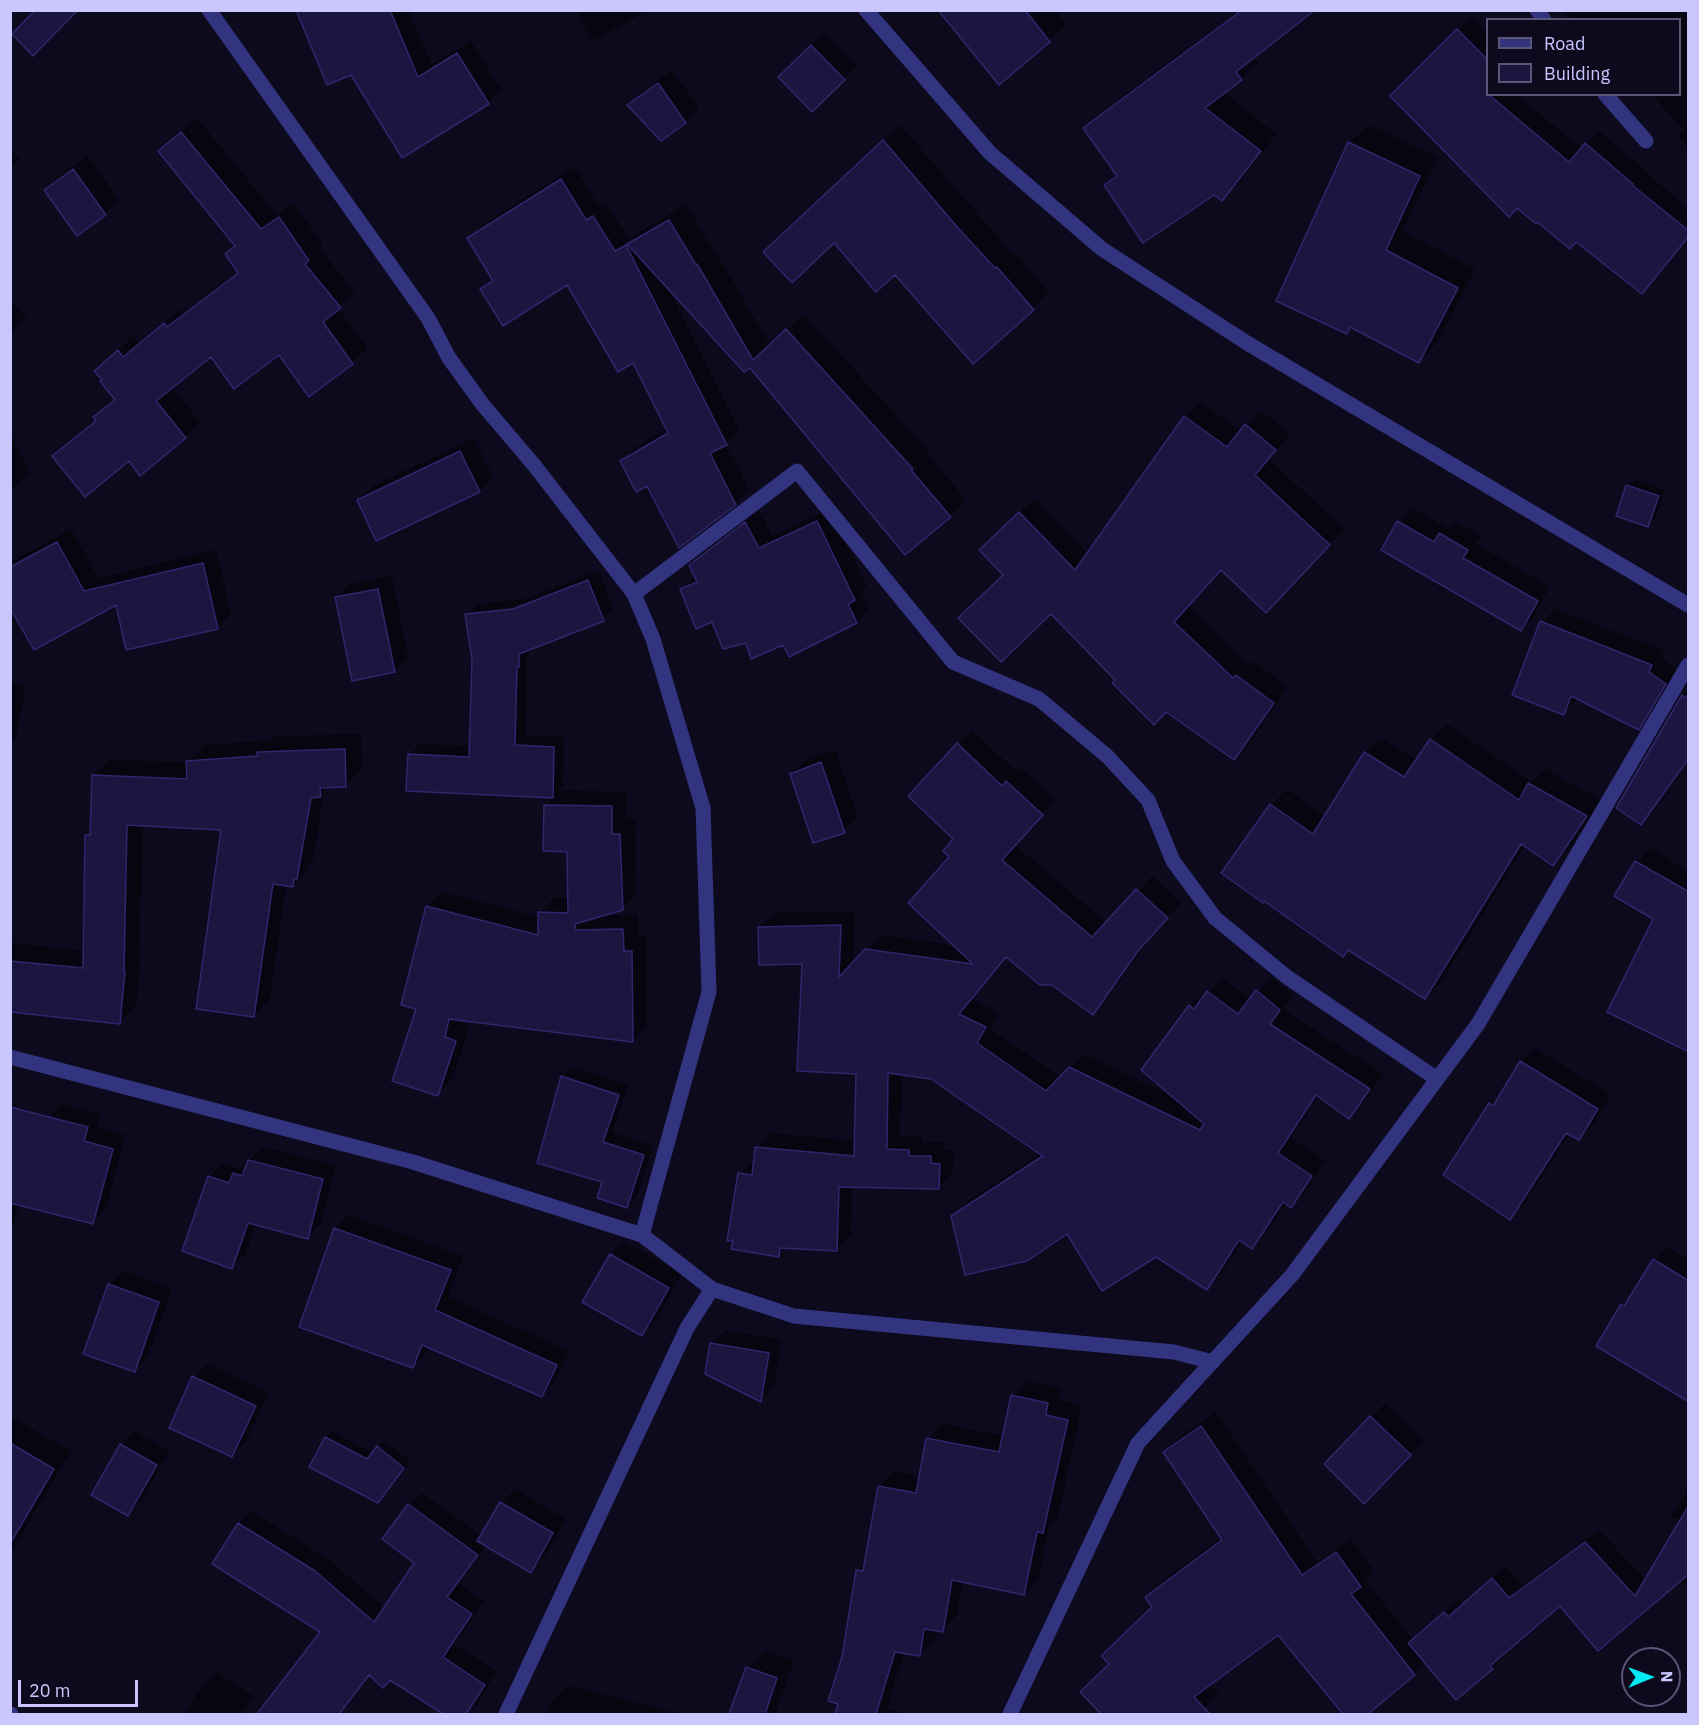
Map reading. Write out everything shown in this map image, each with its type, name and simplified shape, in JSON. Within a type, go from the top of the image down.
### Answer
[{"type":"street","points":[[208,10],[428,318],[449,358],[483,405],[534,465],[634,594],[653,639],[703,808],[709,992],[642,1235]]},
{"type":"street","points":[[866,10],[990,153],[1102,249],[1246,342],[1689,604]]},
{"type":"street","points":[[1607,96],[1646,141]]},
{"type":"street","points":[[634,594],[797,471],[953,662],[1039,699],[1116,765],[1148,800],[1173,861],[1215,918],[1287,977],[1437,1079]]},
{"type":"street","points":[[1010,1714],[1138,1443],[1292,1275],[1478,1024],[1689,665]]},
{"type":"street","points":[[10,1057],[413,1162],[642,1235],[712,1289],[794,1316],[1174,1352],[1213,1362]]},
{"type":"street","points":[[506,1714],[687,1328],[712,1289]]},
{"type":"building","points":[[35,10],[78,10],[33,56],[12,34]]},
{"type":"building","points":[[296,10],[390,10],[418,77],[457,53],[489,104],[402,158],[351,75],[327,85]]},
{"type":"building","points":[[938,10],[1025,10],[1050,42],[999,85]]},
{"type":"building","points":[[1242,10],[1315,10],[1236,72],[1242,80],[1205,108],[1261,151],[1222,201],[1214,195],[1143,243],[1104,185],[1117,176],[1083,128]]},
{"type":"building","points":[[1457,29],[1486,58],[1486,96],[1490,96],[1569,162],[1585,143],[1689,231],[1689,236],[1642,294],[1576,242],[1570,249],[1517,208],[1509,217],[1390,96]]},
{"type":"building","points":[[811,45],[845,80],[812,112],[778,77]]},
{"type":"building","points":[[658,83],[686,123],[661,141],[627,105]]},
{"type":"building","points":[[181,132],[261,229],[279,217],[309,261],[305,264],[341,308],[323,322],[353,364],[309,397],[279,355],[234,389],[211,357],[156,401],[186,438],[140,476],[129,461],[85,497],[52,456],[96,421],[93,417],[115,400],[94,371],[118,350],[123,357],[164,323],[167,327],[238,273],[225,254],[235,246],[158,151]]},
{"type":"building","points":[[883,140],[959,229],[995,268],[997,267],[1034,310],[973,364],[895,275],[876,292],[834,243],[792,283],[763,252]]},
{"type":"building","points":[[1348,142],[1420,176],[1386,250],[1458,288],[1419,363],[1350,327],[1347,334],[1276,301]]},
{"type":"building","points":[[73,169],[106,215],[77,236],[44,190]]},
{"type":"building","points":[[561,179],[586,220],[593,216],[615,251],[626,245],[727,445],[710,453],[736,505],[679,548],[647,486],[636,492],[620,461],[668,433],[633,363],[618,372],[567,285],[503,326],[480,289],[493,281],[467,238]]},
{"type":"building","points":[[669,220],[753,360],[786,329],[913,469],[911,470],[951,517],[905,555],[750,368],[744,372],[627,244]]},
{"type":"building","points":[[1184,416],[1227,447],[1245,424],[1276,450],[1255,475],[1330,545],[1266,613],[1221,570],[1174,622],[1233,678],[1236,675],[1274,703],[1234,760],[1166,712],[1154,725],[1112,683],[1115,680],[1051,614],[1001,662],[958,618],[1003,575],[979,550],[1019,512],[1075,570]]},
{"type":"building","points":[[460,451],[480,492],[376,541],[357,500]]},
{"type":"building","points":[[1626,485],[1659,496],[1648,527],[1616,516]]},
{"type":"building","points":[[817,521],[855,600],[848,604],[857,623],[789,657],[783,645],[751,659],[746,643],[723,649],[712,622],[696,629],[680,589],[697,582],[689,565],[745,522],[759,548]]},
{"type":"building","points":[[1397,521],[1434,542],[1439,533],[1468,550],[1463,558],[1538,601],[1521,631],[1381,550]]},
{"type":"building","points":[[57,542],[84,591],[203,563],[218,629],[126,650],[116,605],[34,650],[10,608],[10,567]]},
{"type":"building","points":[[588,580],[604,621],[519,654],[515,745],[554,747],[553,798],[406,791],[408,754],[469,757],[472,660],[465,614],[513,609]]},
{"type":"building","points":[[378,589],[395,672],[352,681],[335,597]]},
{"type":"building","points":[[1540,621],[1652,665],[1649,672],[1666,684],[1639,730],[1571,696],[1564,715],[1512,695]]},
{"type":"building","points":[[1689,694],[1689,758],[1641,825],[1616,808],[1682,695],[1685,698]]},
{"type":"building","points":[[1430,739],[1519,800],[1528,783],[1587,816],[1553,866],[1521,844],[1425,999],[1348,950],[1343,957],[1221,873],[1270,804],[1313,834],[1364,752],[1404,777]]},
{"type":"building","points":[[957,743],[1002,786],[1006,781],[1043,815],[1002,860],[1092,937],[1136,889],[1168,918],[1138,951],[1093,1015],[1052,985],[1040,985],[1006,957],[959,1014],[986,1027],[977,1043],[1046,1091],[1069,1067],[1200,1130],[1204,1124],[1141,1070],[1189,1005],[1194,1009],[1207,991],[1238,1014],[1256,990],[1280,1010],[1270,1024],[1370,1089],[1349,1119],[1316,1095],[1278,1153],[1312,1176],[1291,1208],[1283,1202],[1252,1249],[1239,1240],[1207,1290],[1156,1257],[1102,1291],[1067,1234],[1027,1261],[965,1275],[951,1216],[1044,1157],[931,1079],[888,1073],[887,1149],[909,1150],[909,1156],[931,1156],[931,1163],[940,1164],[939,1189],[839,1187],[837,1251],[780,1248],[779,1257],[731,1249],[733,1241],[727,1241],[738,1173],[752,1175],[755,1147],[854,1156],[856,1074],[797,1071],[802,964],[759,965],[758,927],[841,925],[839,977],[865,949],[973,964],[908,903],[949,857],[943,851],[953,839],[908,796]]},
{"type":"building","points":[[345,749],[346,787],[320,788],[321,797],[311,798],[297,879],[294,879],[293,887],[273,884],[254,1017],[196,1009],[221,830],[127,825],[125,972],[120,1024],[10,1012],[10,961],[83,968],[85,835],[90,835],[92,775],[187,779],[186,761],[257,756],[257,752]]},
{"type":"building","points":[[821,762],[845,833],[813,843],[790,774]]},
{"type":"building","points":[[544,805],[612,806],[612,834],[620,834],[623,910],[575,924],[576,930],[623,929],[624,951],[632,951],[633,1042],[449,1019],[445,1037],[456,1041],[438,1096],[392,1081],[416,1009],[401,1005],[426,906],[538,935],[538,912],[568,913],[567,852],[543,851]]},
{"type":"building","points":[[1635,861],[1689,892],[1689,1052],[1607,1012],[1653,919],[1614,896]]},
{"type":"building","points":[[1520,1061],[1598,1109],[1579,1140],[1566,1133],[1510,1220],[1443,1175],[1489,1103],[1493,1106]]},
{"type":"building","points":[[561,1076],[619,1095],[603,1142],[644,1155],[627,1208],[597,1198],[602,1182],[537,1163]]},
{"type":"building","points":[[10,1107],[88,1127],[84,1141],[113,1149],[93,1224],[10,1203]]},
{"type":"building","points":[[248,1160],[323,1179],[308,1239],[248,1223],[232,1269],[182,1251],[208,1176],[229,1183],[233,1173],[242,1176]]},
{"type":"building","points":[[334,1228],[451,1270],[435,1310],[557,1365],[542,1397],[422,1345],[413,1368],[299,1327]]},
{"type":"building","points":[[610,1254],[669,1288],[642,1336],[582,1302]]},
{"type":"building","points":[[1653,1259],[1689,1281],[1689,1402],[1596,1346],[1621,1304],[1624,1306]]},
{"type":"building","points":[[108,1284],[159,1302],[135,1372],[83,1354]]},
{"type":"building","points":[[710,1343],[769,1353],[761,1402],[705,1374]]},
{"type":"building","points":[[192,1376],[256,1406],[232,1457],[169,1428]]},
{"type":"building","points":[[1011,1395],[1048,1403],[1046,1415],[1068,1420],[1043,1533],[1037,1532],[1024,1595],[952,1580],[943,1632],[924,1629],[920,1656],[895,1652],[876,1714],[835,1714],[838,1704],[828,1701],[842,1657],[856,1570],[863,1571],[878,1486],[916,1493],[926,1438],[999,1452]]},
{"type":"building","points":[[1370,1416],[1411,1455],[1364,1504],[1324,1464]]},
{"type":"building","points":[[1201,1426],[1302,1575],[1336,1552],[1361,1587],[1351,1594],[1415,1675],[1368,1714],[1343,1714],[1278,1635],[1194,1697],[1210,1714],[1101,1714],[1080,1692],[1109,1664],[1101,1656],[1152,1607],[1145,1597],[1222,1540],[1163,1452]]},
{"type":"building","points":[[325,1437],[367,1459],[377,1446],[404,1468],[378,1503],[309,1467]]},
{"type":"building","points":[[10,1443],[54,1469],[10,1544]]},
{"type":"building","points":[[120,1444],[157,1465],[128,1516],[91,1495]]},
{"type":"building","points":[[500,1502],[553,1533],[531,1573],[477,1541]]},
{"type":"building","points":[[408,1504],[478,1555],[447,1597],[472,1614],[443,1657],[485,1685],[466,1714],[443,1714],[390,1680],[383,1688],[369,1675],[339,1714],[257,1714],[320,1632],[212,1564],[238,1523],[315,1571],[374,1622],[414,1563],[382,1539]]},
{"type":"building","points":[[1689,1505],[1689,1574],[1598,1651],[1560,1606],[1490,1666],[1493,1669],[1456,1700],[1408,1643],[1444,1612],[1448,1617],[1492,1578],[1509,1598],[1585,1542],[1635,1596]]},
{"type":"building","points":[[746,1667],[777,1678],[765,1714],[729,1714]]}]
